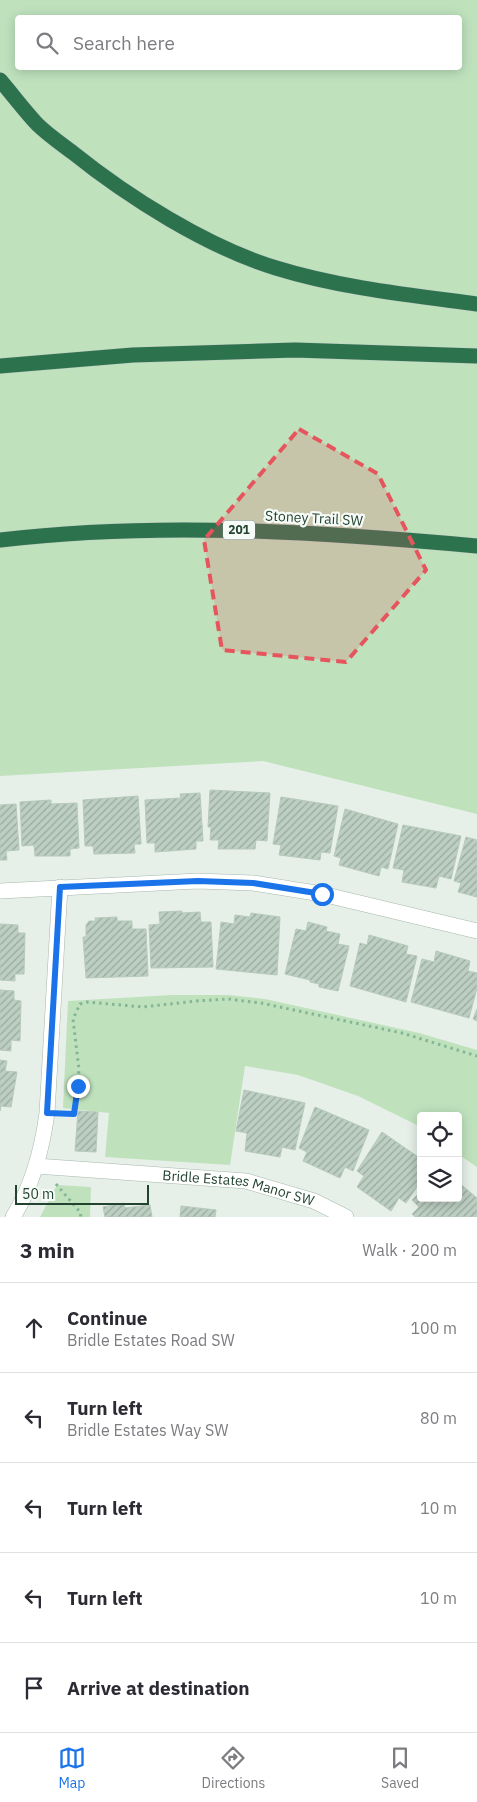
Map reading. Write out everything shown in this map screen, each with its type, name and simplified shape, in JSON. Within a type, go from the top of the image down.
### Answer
[{"type":"highway","points":[[0,80],[38,125],[108,181],[188,228],[227,248],[274,268],[325,281],[371,290],[477,304]]},
{"type":"highway","points":[[0,366],[133,355],[295,350],[477,356]]},
{"type":"highway","name":"Stoney Trail SW","points":[[0,540],[115,532],[218,530],[324,533],[477,546]]},
{"type":"street","points":[[0,891],[198,881],[253,883],[322,894],[477,931]]},
{"type":"street","points":[[13,1217],[42,1148],[47,1113],[60,887]]},
{"type":"street","name":"Bridle Estates Manor SW","points":[[36,1166],[246,1181],[314,1201],[346,1217]]},
{"type":"path","points":[[47,1113],[74,1114],[79,1070],[73,1019],[80,1004],[86,1002],[143,1008],[220,1000],[261,1003],[402,1033],[477,1056]]},
{"type":"path","points":[[36,1166],[57,1185],[80,1212],[81,1217]]},
{"type":"highlighted area","points":[[299,429],[378,474],[426,570],[346,662],[222,650],[204,540]]},
{"type":"green space","points":[[0,0],[477,0],[477,814],[263,761],[0,776]]},
{"type":"green space","points":[[172,995],[229,995],[265,999],[419,1033],[477,1050],[477,1167],[462,1157],[462,1112],[417,1112],[417,1125],[358,1096],[298,1075],[245,1066],[230,1165],[105,1157],[109,1113],[63,1108],[68,1001]]},
{"type":"green space","points":[[57,1185],[91,1187],[90,1217],[40,1217]]},
{"type":"building","points":[[210,790],[270,793],[267,841],[256,840],[255,849],[218,849],[219,840],[210,840],[211,827],[208,827]]},
{"type":"building","points":[[200,793],[203,841],[196,841],[196,849],[155,852],[155,843],[147,843],[145,800],[181,798],[180,794]]},
{"type":"building","points":[[138,796],[141,844],[134,844],[135,853],[94,854],[93,846],[85,846],[83,800]]},
{"type":"building","points":[[281,797],[338,806],[330,853],[321,852],[320,860],[279,855],[281,845],[273,844]]},
{"type":"building","points":[[51,800],[51,804],[77,803],[79,848],[70,849],[70,856],[35,856],[34,845],[22,846],[20,802]]},
{"type":"building","points":[[16,804],[19,850],[6,851],[7,860],[0,860],[0,805]]},
{"type":"building","points":[[345,809],[398,824],[388,869],[381,867],[379,876],[339,865],[341,858],[334,856]]},
{"type":"building","points":[[403,825],[461,836],[451,879],[439,876],[436,888],[402,882],[404,870],[393,868]]},
{"type":"building","points":[[466,837],[477,840],[477,897],[458,892],[461,883],[454,881]]},
{"type":"building","points":[[182,911],[182,913],[200,912],[201,922],[211,922],[213,967],[151,968],[149,925],[160,924],[159,912]]},
{"type":"building","points":[[251,913],[280,917],[277,975],[216,969],[221,922],[234,924],[235,915],[250,917]]},
{"type":"building","points":[[117,917],[117,921],[132,921],[132,929],[146,929],[148,976],[86,978],[83,937],[86,937],[86,925],[89,921],[96,921],[95,918]]},
{"type":"building","points":[[308,922],[327,927],[326,931],[340,934],[338,944],[349,946],[338,991],[319,987],[319,984],[310,982],[310,980],[285,974],[296,929],[306,931]]},
{"type":"building","points":[[0,924],[18,925],[18,933],[25,933],[24,974],[15,974],[15,981],[0,980]]},
{"type":"building","points":[[369,935],[408,946],[406,954],[417,956],[406,1002],[350,986],[360,943],[367,945]]},
{"type":"building","points":[[436,951],[470,961],[468,971],[477,973],[477,988],[469,1018],[411,1002],[422,959],[434,962]]},
{"type":"building","points":[[0,990],[14,991],[14,1000],[21,1001],[20,1041],[11,1040],[11,1051],[0,1050]]},
{"type":"building","points":[[477,1009],[477,1021],[473,1019]]},
{"type":"building","points":[[0,1060],[7,1061],[5,1071],[17,1072],[11,1107],[1,1106],[0,1111]]},
{"type":"building","points":[[244,1090],[305,1103],[295,1150],[282,1147],[280,1157],[245,1151],[247,1133],[236,1131]]},
{"type":"building","points":[[315,1107],[369,1130],[353,1171],[345,1167],[340,1178],[303,1161],[307,1152],[299,1148]]},
{"type":"building","points":[[78,1111],[98,1112],[96,1152],[75,1151]]},
{"type":"building","points":[[382,1132],[417,1156],[417,1187],[406,1203],[399,1198],[391,1211],[357,1187],[364,1176],[357,1171]]},
{"type":"building","points":[[462,1185],[477,1198],[477,1217],[415,1217],[412,1214],[419,1207],[412,1200],[417,1195],[417,1202],[462,1202]]},
{"type":"building","points":[[124,1203],[125,1208],[150,1205],[152,1217],[105,1217],[103,1207]]},
{"type":"building","points":[[181,1206],[216,1210],[215,1217],[180,1217]]},
{"type":"route","points":[[78,1086],[74,1114],[47,1113],[60,887],[198,881],[253,883],[322,894]]}]
